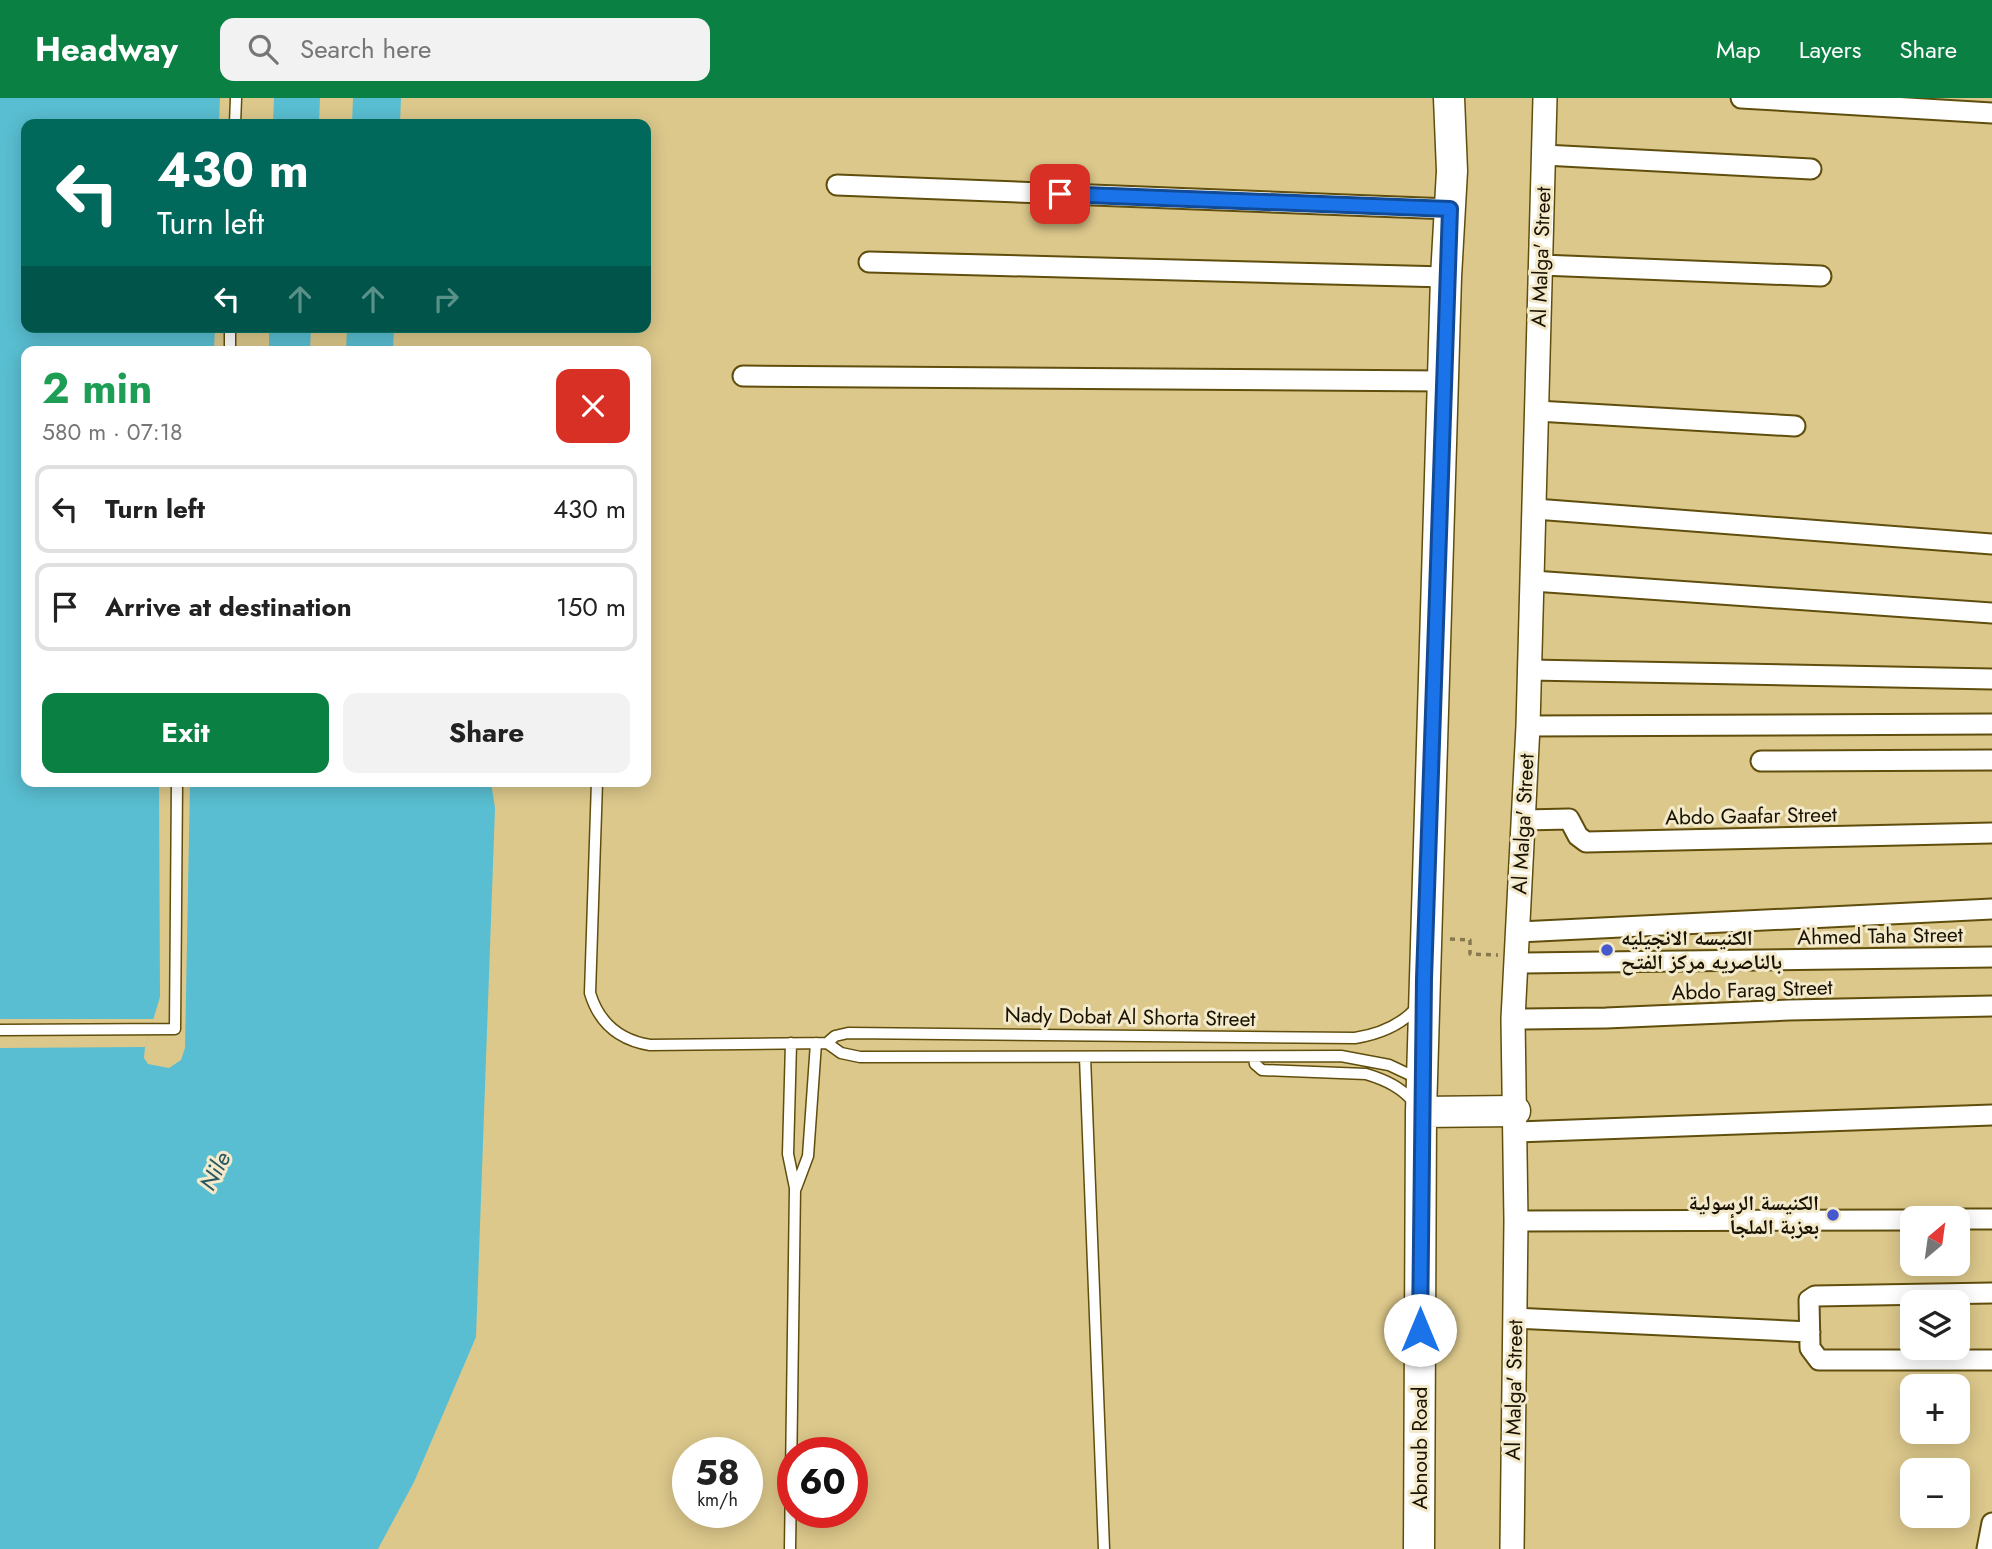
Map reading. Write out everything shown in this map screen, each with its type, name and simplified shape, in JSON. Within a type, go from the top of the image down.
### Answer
[{"type":"main road","name":"Abnoub Road","points":[[1419,1549],[1423,1000],[1445,382],[1446,277],[1452,171],[1449,98]]},
{"type":"main road","name":"Abnoub Road","points":[[1452,171],[1460,133],[1463,98]]},
{"type":"main road","points":[[1421,1112],[1453,1111],[1511,1118]]},
{"type":"street","name":"Al Malga' Street","points":[[1512,1549],[1516,1221],[1511,1118],[1513,1019],[1510,959],[1519,932],[1528,726],[1545,98]]},
{"type":"street","points":[[1741,98],[1992,113]]},
{"type":"street","points":[[1544,155],[1811,169]]},
{"type":"street","points":[[837,186],[1450,209]]},
{"type":"street","points":[[869,262],[1446,277]]},
{"type":"street","points":[[1541,265],[1821,276]]},
{"type":"street","points":[[743,376],[1445,382]]},
{"type":"street","points":[[1537,411],[1795,426]]},
{"type":"street","points":[[1535,509],[1992,544]]},
{"type":"street","points":[[1533,581],[1992,613]]},
{"type":"street","points":[[1530,670],[1992,678]]},
{"type":"street","points":[[1528,726],[1992,724]]},
{"type":"street","points":[[1761,761],[1992,760]]},
{"type":"street","name":"Abdo Gaafar Street","points":[[1523,820],[1569,819],[1577,836],[1586,842],[1992,833]]},
{"type":"street","points":[[1519,932],[1992,909]]},
{"type":"street","name":"Ahmed Taha Street","points":[[1510,959],[1992,957]]},
{"type":"street","name":"Abdo Farag Street","points":[[1513,1019],[1992,1006]]},
{"type":"street","points":[[1511,1118],[1992,1115]]},
{"type":"street","points":[[1970,1219],[1992,1219]]},
{"type":"street","points":[[1516,1221],[1900,1220]]},
{"type":"street","points":[[1992,1293],[1812,1297],[1809,1300],[1810,1348],[1819,1360],[1992,1360]]},
{"type":"street","points":[[1515,1318],[1810,1332]]},
{"type":"street","points":[[1987,1549],[1992,1522]]},
{"type":"lane","points":[[235,119],[236,98]]},
{"type":"lane","points":[[0,1030],[175,1030],[177,787]]},
{"type":"lane","name":"Nady Dobat Al Shorta Street","points":[[597,787],[590,993],[599,1015],[615,1032],[638,1043],[827,1043],[841,1053],[860,1057],[1341,1056],[1389,1065],[1422,1080]]},
{"type":"lane","name":"Nady Dobat Al Shorta Street","points":[[827,1043],[848,1033],[1355,1038],[1381,1032],[1404,1020],[1423,1000]]},
{"type":"lane","points":[[1302,1038],[1302,1056]]},
{"type":"lane","points":[[790,1549],[795,1188],[788,1154],[792,1043]]},
{"type":"lane","points":[[795,1188],[808,1156],[816,1043]]},
{"type":"lane","points":[[1254,1056],[1255,1065],[1262,1070],[1366,1074],[1378,1078],[1402,1091],[1421,1112]]},
{"type":"lane","points":[[1085,1057],[1104,1549]]},
{"type":"path","points":[[1425,937],[1470,940],[1471,954],[1510,959]]},
{"type":"water","name":"Nile","points":[[0,98],[220,98],[219,119],[21,119],[21,333],[215,333],[214,346],[21,346],[21,787],[159,787],[160,997],[144,1058],[148,1064],[169,1068],[181,1060],[185,1048],[190,787],[492,787],[495,808],[476,1337],[414,1482],[378,1549],[0,1549]]},
{"type":"water","points":[[274,98],[320,98],[319,119],[273,119]]},
{"type":"water","points":[[353,98],[401,98],[400,119],[352,119]]},
{"type":"water","points":[[269,333],[311,333],[310,346],[269,346]]},
{"type":"water","points":[[347,333],[394,333],[393,346],[346,346]]},
{"type":"pier","points":[[0,1019],[154,1019],[145,1047],[0,1048]]},
{"type":"place","name":"الكنيسه الانجيليه بالناصريه مركز الفتح","points":[[1607,950]]},
{"type":"place","name":"الكنيسة الرسولية بعزبة الملجأ","points":[[1833,1215]]},
{"type":"route","points":[[1060,194],[1450,209],[1424,979],[1420,1330]]}]
